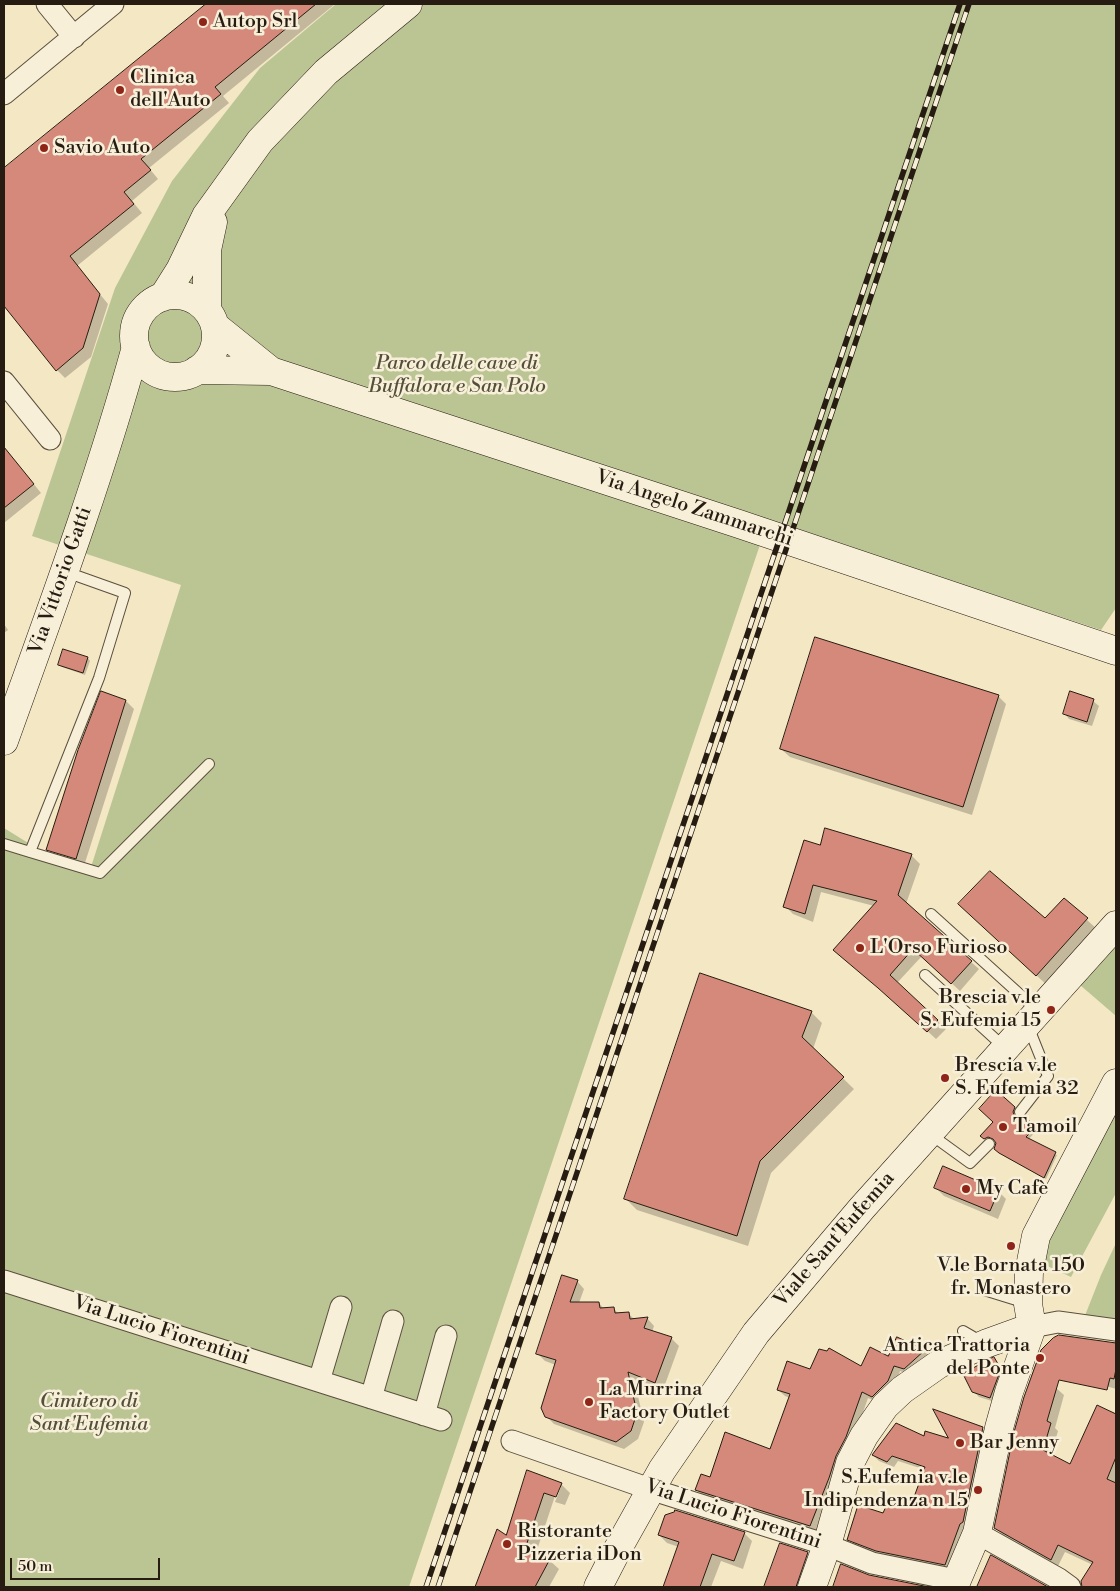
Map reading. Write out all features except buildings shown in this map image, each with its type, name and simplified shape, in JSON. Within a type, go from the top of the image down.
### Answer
[{"type":"street","points":[[47,4],[74,37]]},
{"type":"street","points":[[4,94],[113,4]]},
{"type":"street","name":"Via Vittorio Gatti","points":[[4,740],[65,572],[116,421],[136,347],[136,326],[140,316],[154,301],[163,297],[172,285],[206,216],[260,141],[326,72],[408,4]]},
{"type":"street","name":"Via Vittorio Gatti","points":[[116,421],[134,399],[148,388],[168,376],[180,377],[190,374],[205,364],[211,355],[216,341],[206,280],[207,250],[212,222],[223,194]]},
{"type":"street","points":[[163,297],[182,295],[192,298],[211,318]]},
{"type":"street","name":"Via Angelo Zammarchi","points":[[211,318],[270,371]]},
{"type":"street","points":[[136,347],[152,369],[168,376]]},
{"type":"street","name":"Via Angelo Zammarchi","points":[[197,370],[270,371],[739,524],[1116,651]]},
{"type":"street","points":[[4,382],[50,438]]},
{"type":"street","name":"Viale Sant'Eufemia","points":[[598,1587],[650,1489],[756,1333],[862,1208],[1032,1017],[1116,926]]},
{"type":"street","points":[[955,1583],[977,1533],[999,1428],[1030,1316],[1029,1272],[1036,1236],[1116,1083]]},
{"type":"street","name":"Via Lucio Fiorentini","points":[[4,1281],[433,1418],[446,1336]]},
{"type":"street","points":[[319,1381],[341,1308]]},
{"type":"street","points":[[812,1587],[827,1545],[850,1463],[864,1436],[885,1406],[902,1390],[974,1338],[1030,1316],[1116,1330]]},
{"type":"street","points":[[371,1398],[393,1321]]},
{"type":"street","name":"Via Lucio Fiorentini","points":[[512,1441],[650,1489],[827,1545],[872,1562],[955,1583]]},
{"type":"street","points":[[977,1533],[1070,1587]]},
{"type":"lane","points":[[30,852],[99,678],[125,593],[65,572]]},
{"type":"lane","points":[[4,844],[100,873],[209,764]]},
{"type":"lane","points":[[931,914],[1032,1017],[1048,1076],[1020,1112]]},
{"type":"lane","points":[[925,975],[1005,1047]]},
{"type":"lane","points":[[929,1133],[970,1163],[989,1144]]},
{"type":"lane","points":[[984,1290],[1030,1316]]},
{"type":"green space","name":"Parco delle cave di Buffalora e San Polo","points":[[336,4],[1116,4],[1116,608],[1101,630],[768,521],[409,1587],[4,1587],[4,828],[38,849],[91,867],[181,585],[32,536],[115,288],[172,181],[260,68]]},
{"type":"green space","points":[[1116,946],[1116,1016],[1080,985]]},
{"type":"green space","points":[[1116,1109],[1116,1193],[1071,1277],[1043,1264],[1050,1237]]},
{"type":"green space","points":[[1116,1243],[1116,1321],[1084,1318],[1101,1275]]},
{"type":"railway","points":[[426,1587],[960,4]]},
{"type":"railway","points":[[438,1587],[969,4]]},
{"type":"place","name":"Autop Srl","points":[[203,22]]},
{"type":"place","name":"Clinica dell'Auto","points":[[120,90]]},
{"type":"place","name":"Savio Auto","points":[[44,148]]},
{"type":"place","name":"L'Orso Furioso","points":[[860,948]]},
{"type":"place","name":"Brescia v.le S. Eufemia 15","points":[[1051,1010]]},
{"type":"place","name":"Brescia v.le S. Eufemia 32","points":[[945,1078]]},
{"type":"place","name":"Tamoil","points":[[1003,1127]]},
{"type":"place","name":"My Cafè","points":[[966,1189]]},
{"type":"place","name":"V.le Bornata 150 fr. Monastero","points":[[1011,1246]]},
{"type":"place","name":"Antica Trattoria del Ponte","points":[[1040,1358]]},
{"type":"place","name":"La Murrina Factory Outlet","points":[[589,1402]]},
{"type":"place","name":"Bar Jenny","points":[[960,1443]]},
{"type":"place","name":"S.Eufemia v.le Indipendenza n 15","points":[[978,1490]]},
{"type":"place","name":"Ristorante Pizzeria iDon","points":[[507,1544]]},
{"type":"park label","name":"Cimitero di Sant'Eufemia","points":[[89,1414]]}]
